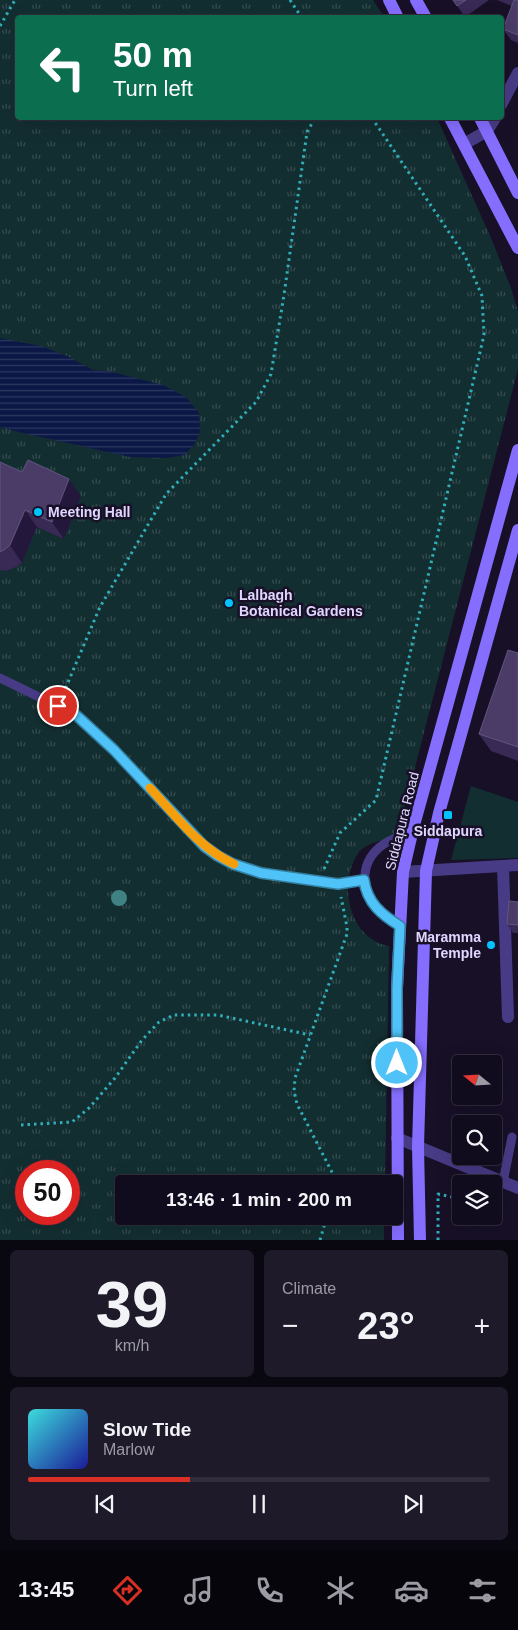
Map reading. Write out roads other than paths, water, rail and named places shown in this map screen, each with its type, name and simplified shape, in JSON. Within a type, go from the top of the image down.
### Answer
[{"type":"main road","points":[[389,0],[396,15]]},
{"type":"main road","points":[[416,0],[424,15]]},
{"type":"main road","points":[[451,120],[518,248]]},
{"type":"main road","points":[[481,120],[518,193]]},
{"type":"main road","name":"Siddapura Road","points":[[398,1240],[397,988],[403,872],[412,832],[518,450]]},
{"type":"main road","points":[[420,1240],[418,1147],[426,871],[439,813],[518,530]]},
{"type":"street","points":[[504,99],[518,73]]},
{"type":"street","points":[[464,144],[487,131],[494,120]]},
{"type":"street","points":[[403,872],[518,865]]},
{"type":"street","points":[[503,866],[508,1017]]},
{"type":"street","points":[[397,1138],[485,1175]]},
{"type":"street","points":[[502,1182],[518,1188]]},
{"type":"lane","points":[[0,678],[76,715],[114,750],[204,846],[218,856],[233,864],[261,873],[338,884],[364,880]]},
{"type":"lane","points":[[400,926],[378,910],[370,901],[364,880],[365,871],[368,860],[380,847],[392,839],[412,832]]},
{"type":"lane","points":[[502,1182],[512,1137]]},
{"type":"water","points":[[0,338],[41,346],[67,356],[93,370],[108,371],[163,385],[186,397],[199,413],[200,432],[194,445],[184,455],[166,458],[130,457],[0,427]]},
{"type":"place","name":"Meeting Hall","points":[[38,512]]},
{"type":"place","name":"Lalbagh Botanical Gardens","points":[[229,603]]},
{"type":"place","name":"Siddapura","points":[[448,815]]},
{"type":"place","name":"Maramma Temple","points":[[491,945]]}]
